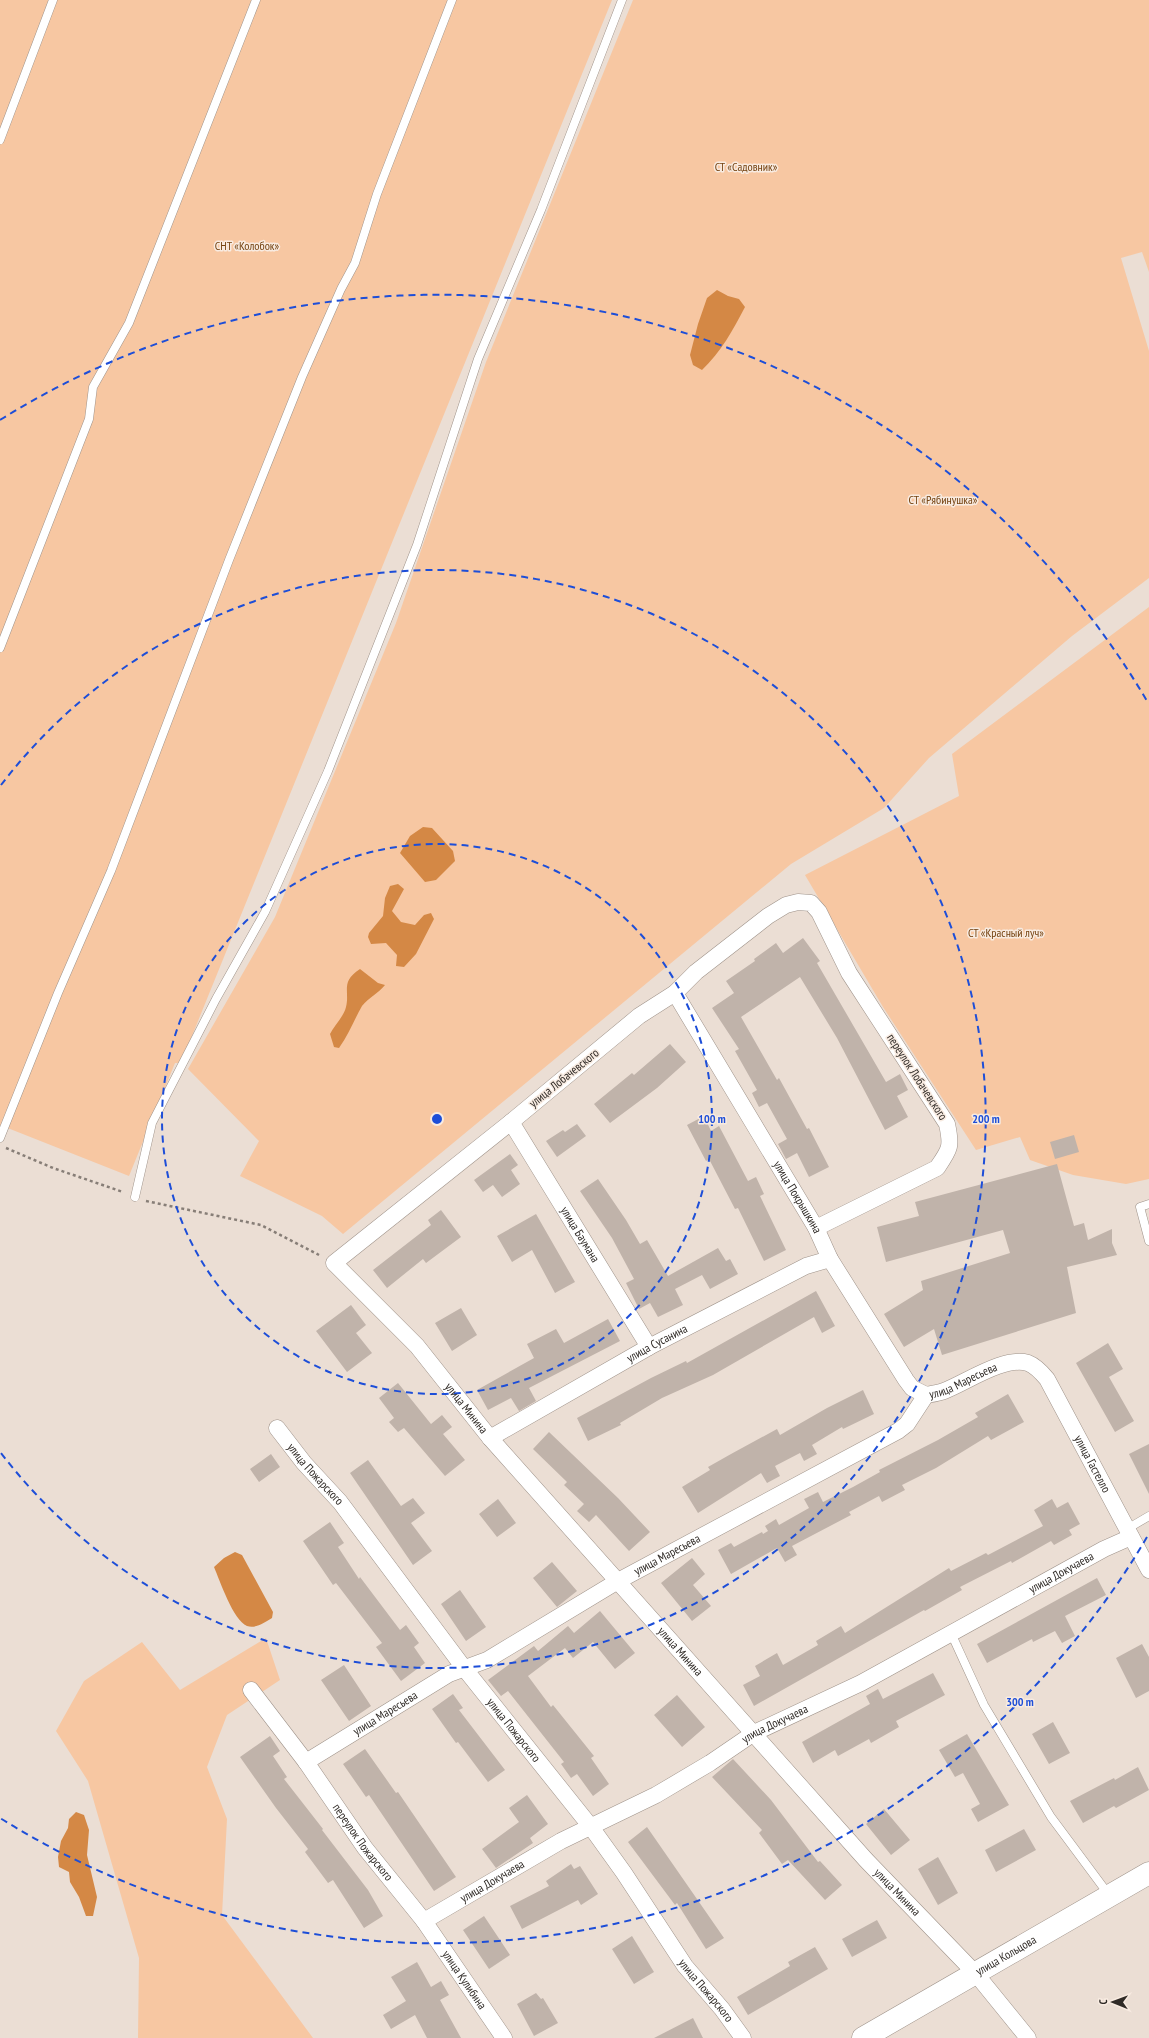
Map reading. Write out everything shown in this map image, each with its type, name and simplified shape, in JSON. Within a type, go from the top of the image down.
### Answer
[{"type":"main road","name":"улица Кольцова","points":[[863,2038],[1149,1873]]},
{"type":"street","name":"улица Лобачевского","points":[[334,1263],[511,1122],[639,1016],[675,992],[696,972],[768,916],[786,905],[798,902]]},
{"type":"street","name":"переулок Лобачевского","points":[[798,902],[811,903],[819,912],[849,973],[947,1124],[951,1142],[947,1153],[937,1168],[816,1228]]},
{"type":"street","name":"улица Покрышкина","points":[[675,992],[816,1228],[830,1259],[906,1380],[912,1388],[926,1395]]},
{"type":"street","name":"улица Баумана","points":[[511,1122],[649,1347]]},
{"type":"street","name":"улица Сусанина","points":[[490,1438],[649,1347],[806,1266],[830,1259]]},
{"type":"street","name":"улица Минина","points":[[334,1263],[417,1346],[490,1438],[866,1860],[976,1974],[1028,2038]]},
{"type":"street","name":"улица Маресьева","points":[[306,1762],[449,1674],[487,1660],[618,1582],[898,1431],[907,1424],[926,1395],[943,1392],[1001,1365],[1014,1362],[1028,1363]]},
{"type":"street","name":"улица Гастелло","points":[[1028,1363],[1039,1369],[1047,1379],[1149,1570]]},
{"type":"street","name":"улица Пожарского","points":[[277,1428],[304,1464],[340,1502],[464,1668],[591,1827],[624,1873],[685,1966],[722,2009],[743,2038]]},
{"type":"street","name":"улица Докучаева","points":[[424,1921],[561,1841],[656,1794],[710,1763],[754,1734],[861,1683],[1104,1549],[1129,1533]]},
{"type":"street","points":[[251,1690],[306,1762]]},
{"type":"street","name":"переулок Пожарского","points":[[306,1762],[365,1848],[424,1921]]},
{"type":"street","name":"улица Кулибина","points":[[424,1921],[504,2038]]},
{"type":"lane","points":[[0,140],[53,0]]},
{"type":"lane","points":[[0,648],[89,419],[93,387],[130,323],[256,0]]},
{"type":"lane","points":[[0,1138],[58,993],[111,871],[229,560],[302,377],[341,289],[355,263],[377,194],[452,0]]},
{"type":"lane","points":[[135,1197],[152,1123],[216,999],[265,912],[328,771],[417,545],[478,359],[543,203],[622,0]]},
{"type":"lane","points":[[1149,1204],[1140,1207],[1149,1241]]},
{"type":"lane","points":[[1129,1533],[1149,1516]]},
{"type":"lane","points":[[951,1633],[984,1705],[1051,1817],[1109,1896]]},
{"type":"path","points":[[0,1146],[53,1168],[135,1197],[261,1225],[334,1263]]},
{"type":"green space","name":"СНТ «Колобок»","points":[[0,0],[612,0],[181,1063],[175,1063],[129,1176],[0,1125]]},
{"type":"green space","points":[[633,0],[1149,0],[1149,272],[1142,252],[1121,258],[1149,351],[1149,578],[1072,636],[929,758],[884,808],[791,864],[343,1234],[322,1216],[240,1176],[259,1141],[188,1069],[275,917],[396,623],[486,362]]},
{"type":"green space","name":"СТ «Красный луч»","points":[[1149,607],[1149,1179],[1126,1184],[1073,1175],[1030,1160],[1020,1137],[976,1150],[883,1007],[805,875],[959,796],[952,754]]},
{"type":"green space","points":[[266,1638],[280,1680],[227,1715],[207,1767],[227,1819],[222,1915],[313,2038],[138,2038],[139,1958],[88,1781],[56,1731],[84,1681],[142,1642],[180,1690]]},
{"type":"shaded area","points":[[717,290],[728,296],[739,299],[745,307],[721,348],[702,370],[693,365],[690,355],[707,298]]},
{"type":"shaded area","points":[[423,827],[432,828],[453,851],[455,861],[436,880],[425,882],[400,853],[410,836]]},
{"type":"shaded area","points":[[398,884],[404,889],[392,911],[401,922],[415,925],[424,915],[431,913],[434,919],[416,954],[404,967],[396,966],[397,955],[386,943],[371,944],[368,937],[369,933],[383,916],[385,898],[390,886]]},
{"type":"shaded area","points":[[360,969],[378,983],[385,985],[362,1006],[346,1038],[339,1048],[334,1047],[330,1034],[345,1010],[347,1001],[347,987],[350,978]]},
{"type":"shaded area","points":[[235,1552],[242,1555],[273,1612],[272,1618],[254,1627],[247,1626],[237,1616],[228,1600],[214,1567],[224,1558]]},
{"type":"shaded area","points":[[76,1812],[84,1815],[89,1830],[87,1855],[97,1897],[93,1916],[86,1916],[79,1897],[70,1882],[69,1872],[59,1867],[58,1857],[61,1841],[68,1828],[69,1819]]},
{"type":"building","points":[[803,938],[820,961],[817,963],[886,1082],[900,1074],[908,1090],[897,1096],[908,1117],[885,1130],[837,1038],[800,977],[741,1017],[777,1080],[779,1078],[807,1129],[809,1128],[829,1167],[809,1177],[797,1153],[786,1159],[778,1144],[787,1139],[767,1103],[759,1107],[752,1093],[757,1090],[735,1051],[739,1049],[712,1008],[734,993],[726,981],[755,961],[754,959],[776,943],[783,953]]},
{"type":"building","points":[[670,1044],[686,1062],[657,1088],[610,1123],[594,1104],[632,1073],[634,1075]]},
{"type":"building","points":[[704,1116],[711,1131],[719,1126],[748,1181],[756,1177],[764,1194],[760,1196],[786,1250],[764,1261],[738,1208],[735,1209],[709,1159],[706,1161],[687,1125]]},
{"type":"building","points":[[577,1124],[586,1136],[557,1157],[546,1141],[563,1130],[565,1132]]},
{"type":"building","points":[[1074,1135],[1079,1152],[1055,1159],[1050,1142]]},
{"type":"building","points":[[510,1154],[518,1165],[511,1170],[520,1184],[502,1197],[493,1185],[483,1192],[474,1180]]},
{"type":"building","points":[[1057,1164],[1074,1226],[1084,1223],[1088,1240],[1112,1229],[1112,1243],[1117,1255],[1067,1267],[1076,1313],[942,1355],[934,1329],[904,1347],[884,1314],[923,1290],[921,1281],[1010,1253],[1003,1230],[886,1262],[877,1227],[919,1216],[915,1202]]},
{"type":"building","points":[[598,1179],[626,1220],[640,1244],[647,1240],[668,1276],[718,1248],[726,1261],[730,1259],[738,1274],[710,1289],[702,1275],[675,1289],[683,1305],[658,1317],[650,1303],[639,1309],[626,1283],[634,1279],[612,1238],[580,1191]]},
{"type":"building","points":[[441,1210],[461,1237],[426,1263],[423,1259],[387,1288],[373,1270],[431,1225],[428,1220]]},
{"type":"building","points":[[536,1214],[575,1282],[555,1293],[532,1250],[512,1262],[497,1236]]},
{"type":"building","points":[[816,1291],[835,1326],[822,1333],[814,1317],[713,1375],[662,1398],[620,1423],[621,1425],[588,1441],[577,1418],[651,1378],[686,1361],[687,1363]]},
{"type":"building","points":[[351,1305],[366,1325],[356,1333],[372,1353],[347,1372],[316,1331]]},
{"type":"building","points":[[461,1308],[477,1335],[452,1351],[435,1323]]},
{"type":"building","points":[[608,1319],[620,1341],[529,1388],[536,1401],[519,1411],[511,1398],[488,1410],[477,1390],[534,1358],[527,1344],[556,1329],[564,1343]]},
{"type":"building","points":[[1108,1343],[1123,1369],[1109,1377],[1134,1421],[1115,1432],[1076,1363]]},
{"type":"building","points":[[398,1383],[431,1424],[442,1415],[452,1427],[443,1434],[465,1460],[445,1476],[404,1428],[398,1432],[389,1422],[394,1418],[379,1398]]},
{"type":"building","points":[[863,1390],[874,1414],[843,1429],[842,1427],[812,1445],[817,1454],[804,1461],[800,1453],[775,1466],[780,1476],[767,1483],[761,1473],[698,1513],[682,1487],[710,1470],[708,1467],[777,1429],[780,1435],[827,1408]]},
{"type":"building","points":[[1008,1394],[1024,1422],[991,1440],[988,1436],[936,1468],[902,1485],[905,1490],[882,1502],[879,1496],[849,1512],[851,1515],[792,1546],[797,1555],[785,1562],[777,1548],[731,1574],[718,1550],[731,1543],[734,1547],[762,1532],[763,1534],[768,1531],[765,1526],[776,1519],[779,1525],[809,1508],[804,1499],[818,1492],[823,1502],[853,1487],[880,1472],[879,1470],[938,1440],[978,1417],[975,1413]]},
{"type":"building","points":[[549,1432],[618,1498],[650,1532],[629,1551],[596,1515],[589,1522],[577,1511],[584,1504],[564,1485],[567,1482],[533,1449]]},
{"type":"building","points":[[1149,1444],[1149,1494],[1129,1454]]},
{"type":"building","points":[[271,1454],[280,1467],[259,1482],[250,1469]]},
{"type":"building","points":[[368,1460],[401,1506],[413,1498],[425,1513],[411,1523],[432,1551],[413,1565],[350,1473]]},
{"type":"building","points":[[498,1499],[516,1523],[497,1537],[479,1514]]},
{"type":"building","points":[[1052,1499],[1057,1508],[1068,1502],[1080,1524],[1069,1530],[1072,1535],[1054,1545],[1051,1541],[1012,1563],[1011,1561],[960,1587],[962,1590],[754,1706],[743,1685],[760,1676],[755,1666],[777,1653],[783,1665],[818,1645],[816,1641],[841,1626],[845,1633],[949,1568],[951,1571],[986,1553],[988,1555],[1043,1526],[1034,1510]]},
{"type":"building","points":[[330,1522],[344,1543],[338,1547],[359,1579],[360,1577],[400,1630],[406,1625],[419,1643],[414,1647],[425,1663],[401,1681],[376,1647],[382,1643],[336,1583],[333,1585],[303,1541]]},
{"type":"building","points":[[692,1558],[705,1574],[693,1585],[711,1606],[692,1621],[661,1583]]},
{"type":"building","points":[[552,1562],[577,1591],[557,1607],[533,1578]]},
{"type":"building","points":[[1097,1578],[1106,1595],[1065,1616],[1075,1636],[1062,1643],[1055,1631],[1033,1642],[1032,1639],[987,1663],[977,1644]]},
{"type":"building","points":[[460,1590],[486,1627],[466,1641],[441,1604]]},
{"type":"building","points":[[600,1611],[635,1653],[615,1669],[593,1642],[573,1658],[565,1648],[528,1676],[551,1707],[553,1705],[594,1756],[591,1758],[609,1784],[593,1796],[577,1774],[571,1778],[561,1764],[564,1762],[508,1691],[501,1696],[488,1680],[534,1646],[538,1651],[568,1626],[574,1633]]},
{"type":"building","points":[[1142,1644],[1149,1657],[1149,1691],[1136,1698],[1116,1658]]},
{"type":"building","points":[[344,1665],[371,1706],[349,1721],[321,1680]]},
{"type":"building","points":[[933,1673],[945,1695],[896,1721],[899,1727],[871,1743],[869,1739],[838,1756],[835,1750],[813,1763],[802,1742],[870,1704],[866,1696],[878,1689],[883,1699]]},
{"type":"building","points":[[453,1694],[463,1708],[459,1710],[505,1770],[488,1782],[458,1742],[456,1743],[432,1709]]},
{"type":"building","points":[[677,1695],[705,1727],[682,1747],[654,1715]]},
{"type":"building","points":[[1053,1722],[1070,1753],[1049,1764],[1032,1734]]},
{"type":"building","points":[[967,1734],[1009,1805],[978,1822],[971,1809],[980,1804],[963,1773],[955,1777],[939,1750]]},
{"type":"building","points":[[270,1736],[280,1751],[273,1756],[287,1777],[284,1779],[368,1890],[383,1916],[364,1928],[333,1880],[328,1883],[305,1852],[308,1849],[276,1808],[240,1757]]},
{"type":"building","points":[[365,1749],[396,1793],[398,1792],[456,1877],[434,1891],[369,1795],[366,1797],[343,1764]]},
{"type":"building","points":[[733,1759],[771,1800],[818,1862],[820,1861],[842,1885],[825,1900],[788,1860],[782,1864],[759,1833],[762,1830],[712,1777]]},
{"type":"building","points":[[1138,1767],[1149,1790],[1116,1808],[1114,1806],[1083,1823],[1070,1801],[1114,1778],[1115,1780]]},
{"type":"building","points":[[527,1795],[548,1824],[530,1838],[533,1843],[496,1868],[482,1849],[519,1822],[509,1808]]},
{"type":"building","points":[[884,1809],[910,1840],[891,1855],[866,1824]]},
{"type":"building","points":[[647,1827],[724,1938],[706,1949],[677,1903],[675,1905],[628,1842]]},
{"type":"building","points":[[1024,1829],[1036,1850],[996,1872],[985,1850]]},
{"type":"building","points":[[938,1857],[958,1893],[938,1905],[918,1869]]},
{"type":"building","points":[[571,1864],[574,1869],[580,1866],[598,1894],[581,1905],[578,1900],[522,1929],[510,1906],[549,1886],[546,1881]]},
{"type":"building","points":[[484,1916],[510,1955],[489,1969],[463,1930]]},
{"type":"building","points":[[877,1920],[887,1938],[852,1957],[842,1939]]},
{"type":"building","points":[[632,1936],[654,1972],[634,1984],[612,1949]]},
{"type":"building","points":[[815,1947],[828,1969],[748,2015],[737,1997],[790,1966],[788,1962]]},
{"type":"building","points":[[417,1962],[431,1987],[441,1981],[449,1995],[440,2000],[461,2038],[427,2038],[415,2015],[391,2029],[383,2015],[406,2001],[391,1977]]},
{"type":"building","points":[[536,1993],[541,1999],[543,1998],[558,2023],[534,2036],[517,2004]]},
{"type":"building","points":[[693,2018],[703,2038],[654,2038]]},
{"type":"park label","name":"СТ «Садовник»","points":[[746,167]]},
{"type":"park label","name":"СТ «Рябинушка»","points":[[943,500]]}]
